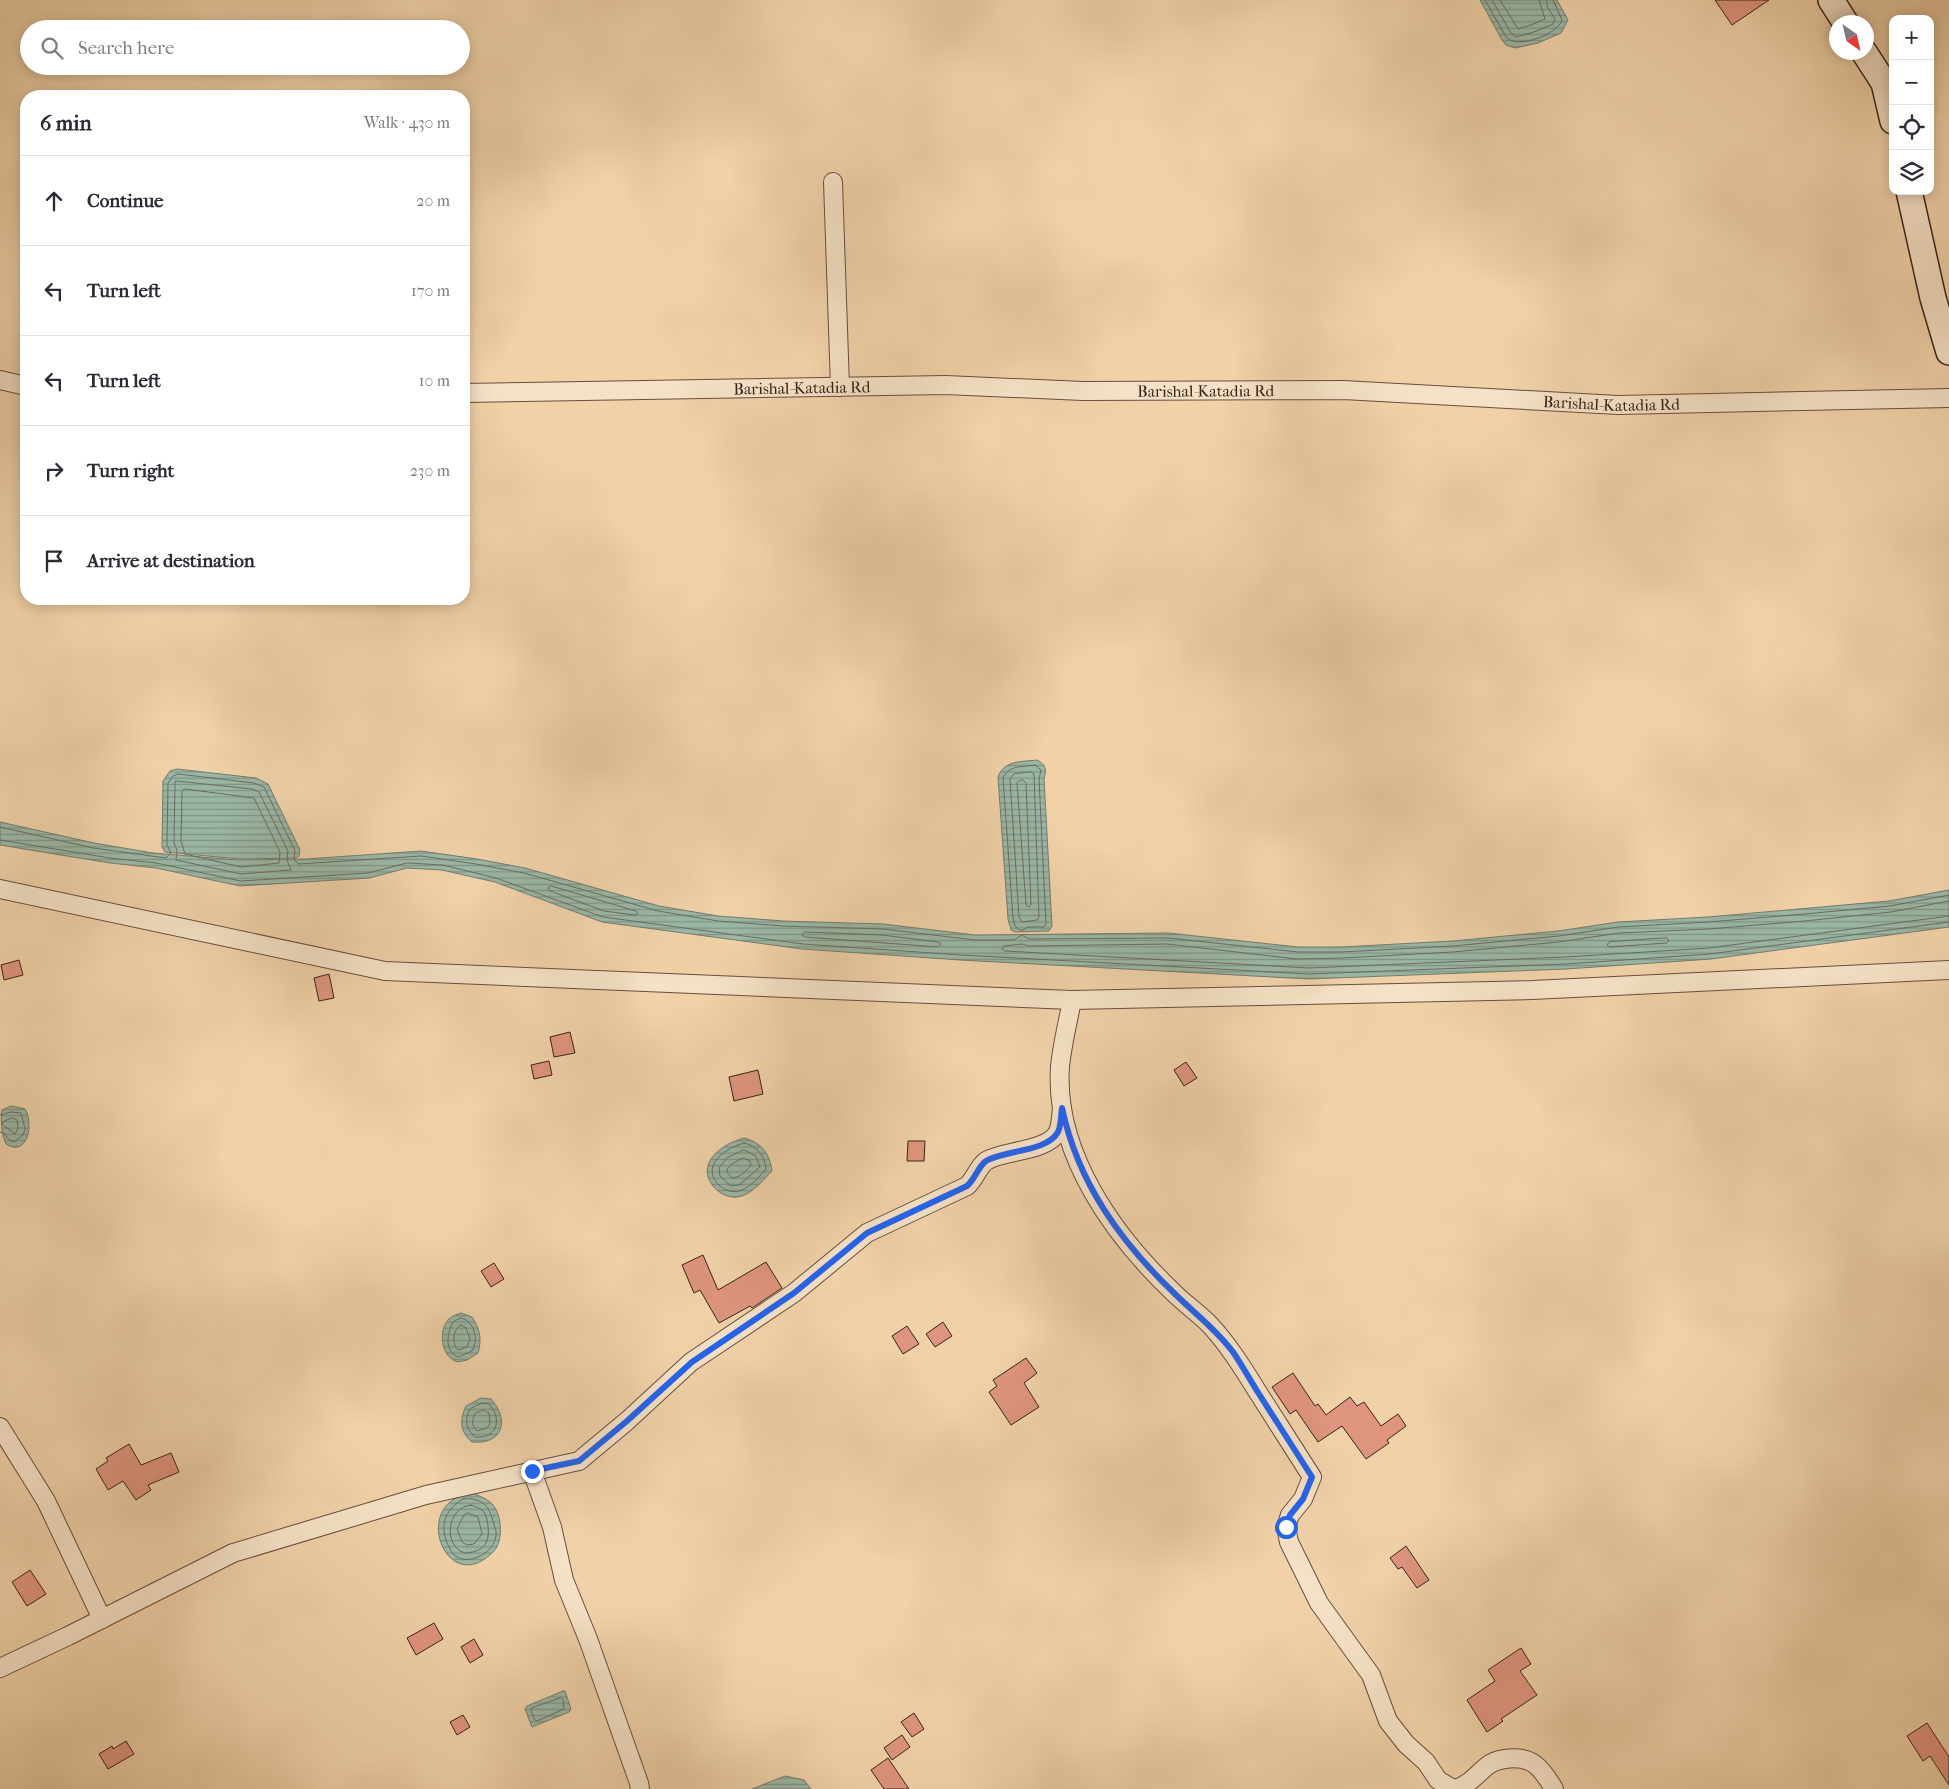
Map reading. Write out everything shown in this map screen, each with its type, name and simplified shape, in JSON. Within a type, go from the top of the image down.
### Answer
[{"type":"main road","points":[[1831,0],[1841,15]]},
{"type":"main road","points":[[1869,60],[1884,83],[1889,105]]},
{"type":"main road","points":[[1910,195],[1934,298],[1949,352]]},
{"type":"street","points":[[833,182],[840,387]]},
{"type":"street","points":[[0,380],[20,385]]},
{"type":"street","name":"Barishal-Katadia Rd","points":[[470,393],[946,385],[1083,391],[1343,390],[1618,404],[1949,398]]},
{"type":"street","points":[[0,889],[385,971],[1072,1000],[1532,990],[1949,970]]},
{"type":"street","points":[[1072,1000],[1060,1067],[1062,1108],[1068,1136],[1091,1190],[1113,1224],[1139,1256],[1174,1293],[1210,1325],[1233,1352],[1312,1477],[1303,1499],[1290,1515],[1286,1527],[1289,1542],[1319,1603],[1371,1675],[1388,1721],[1406,1744],[1426,1762],[1438,1780],[1454,1789],[1463,1787],[1488,1765],[1496,1761],[1516,1757],[1534,1762],[1554,1789]]},
{"type":"street","points":[[0,1668],[233,1553],[426,1495],[579,1461],[627,1421],[692,1362],[794,1293],[867,1233],[967,1186],[984,1162],[996,1156],[1043,1144],[1053,1138],[1058,1131],[1062,1108]]},
{"type":"street","points":[[0,1427],[46,1501],[102,1619]]},
{"type":"street","points":[[532,1471],[552,1527],[564,1580],[588,1639],[640,1789]]},
{"type":"water","points":[[1480,0],[1557,0],[1568,20],[1561,33],[1538,43],[1515,48],[1506,45],[1502,40]]},
{"type":"water","points":[[1037,760],[1044,766],[1045,770],[1052,926],[1049,931],[1015,932],[1011,930],[1008,919],[998,777],[1004,767],[1014,763]]},
{"type":"water","points":[[177,769],[256,778],[268,784],[300,850],[299,856],[296,858],[240,859],[165,852],[162,847],[163,781],[170,771]]},
{"type":"water","points":[[0,822],[94,843],[153,853],[238,860],[306,859],[421,851],[525,868],[659,906],[718,916],[783,921],[883,924],[975,935],[1168,933],[1298,947],[1341,947],[1453,941],[1558,931],[1618,922],[1708,917],[1889,901],[1949,890],[1949,927],[1711,959],[1566,969],[1309,979],[960,960],[802,949],[602,922],[495,882],[442,870],[407,868],[369,878],[240,886],[156,868],[110,863],[0,845]]},
{"type":"water","points":[[11,1106],[25,1109],[29,1122],[29,1130],[24,1143],[14,1147],[6,1144],[1,1122],[2,1110]]},
{"type":"water","points":[[744,1138],[755,1142],[764,1150],[772,1171],[750,1192],[742,1196],[735,1197],[722,1194],[716,1190],[709,1179],[708,1166],[713,1156],[722,1148]]},
{"type":"water","points":[[461,1313],[472,1317],[477,1326],[480,1343],[478,1353],[467,1360],[458,1362],[448,1355],[442,1336],[446,1323],[451,1317]]},
{"type":"water","points":[[481,1398],[491,1399],[497,1407],[502,1423],[497,1435],[491,1440],[472,1442],[463,1430],[462,1416],[466,1406]]},
{"type":"water","points":[[473,1493],[486,1499],[494,1506],[499,1519],[499,1540],[494,1551],[477,1563],[461,1564],[449,1556],[441,1543],[438,1528],[442,1512],[453,1500]]},
{"type":"water","points":[[565,1691],[571,1709],[569,1712],[532,1727],[525,1709],[527,1706]]},
{"type":"water","points":[[785,1776],[804,1780],[811,1789],[752,1789]]},
{"type":"building","points":[[1715,0],[1769,0],[1732,25]]},
{"type":"building","points":[[19,960],[23,975],[4,980],[1,965]]},
{"type":"building","points":[[329,974],[334,998],[319,1001],[314,978]]},
{"type":"building","points":[[570,1032],[575,1053],[554,1057],[550,1037]]},
{"type":"building","points":[[549,1061],[552,1075],[534,1079],[531,1065]]},
{"type":"building","points":[[1186,1062],[1197,1078],[1184,1086],[1174,1070]]},
{"type":"building","points":[[758,1070],[763,1094],[734,1101],[729,1077]]},
{"type":"building","points":[[908,1141],[925,1141],[924,1161],[907,1161]]},
{"type":"building","points":[[703,1255],[718,1290],[766,1262],[782,1288],[752,1308],[750,1306],[719,1323],[700,1290],[694,1293],[682,1265]]},
{"type":"building","points":[[494,1263],[504,1279],[491,1287],[481,1271]]},
{"type":"building","points":[[943,1322],[952,1336],[935,1347],[926,1334]]},
{"type":"building","points":[[907,1326],[919,1344],[903,1354],[892,1336]]},
{"type":"building","points":[[1026,1358],[1037,1373],[1024,1383],[1039,1407],[1011,1425],[989,1392],[997,1386],[993,1380]]},
{"type":"building","points":[[1293,1373],[1315,1406],[1318,1404],[1326,1415],[1350,1397],[1357,1406],[1364,1402],[1381,1426],[1398,1414],[1406,1426],[1387,1440],[1389,1443],[1366,1459],[1342,1426],[1318,1442],[1296,1410],[1290,1414],[1272,1387]]},
{"type":"building","points":[[129,1444],[141,1465],[171,1453],[179,1472],[148,1485],[151,1490],[136,1500],[123,1481],[108,1490],[96,1469],[108,1461],[106,1458]]},
{"type":"building","points":[[1406,1546],[1429,1580],[1417,1588],[1402,1567],[1398,1569],[1390,1558]]},
{"type":"building","points":[[30,1570],[46,1594],[27,1606],[12,1582]]},
{"type":"building","points":[[434,1623],[443,1639],[416,1655],[407,1638]]},
{"type":"building","points":[[474,1639],[483,1655],[470,1663],[461,1647]]},
{"type":"building","points":[[1521,1648],[1531,1664],[1520,1671],[1537,1695],[1501,1719],[1503,1721],[1487,1732],[1467,1700],[1495,1681],[1488,1670]]},
{"type":"building","points":[[914,1713],[924,1729],[912,1737],[901,1722]]},
{"type":"building","points":[[463,1715],[470,1727],[457,1735],[450,1722]]},
{"type":"building","points":[[1927,1723],[1949,1757],[1949,1785],[1930,1756],[1923,1761],[1907,1736]]},
{"type":"building","points":[[902,1735],[910,1747],[892,1760],[884,1748]]},
{"type":"building","points":[[126,1741],[134,1754],[108,1769],[99,1754],[112,1746],[113,1749]]},
{"type":"building","points":[[888,1758],[909,1789],[884,1789],[871,1770]]},
{"type":"route","points":[[532,1471],[579,1461],[627,1421],[692,1362],[794,1293],[867,1233],[967,1186],[984,1162],[996,1156],[1043,1144],[1053,1138],[1058,1131],[1062,1108],[1068,1136],[1091,1190],[1113,1224],[1139,1256],[1174,1293],[1210,1325],[1233,1352],[1312,1477],[1303,1499],[1290,1515],[1286,1527]]}]
